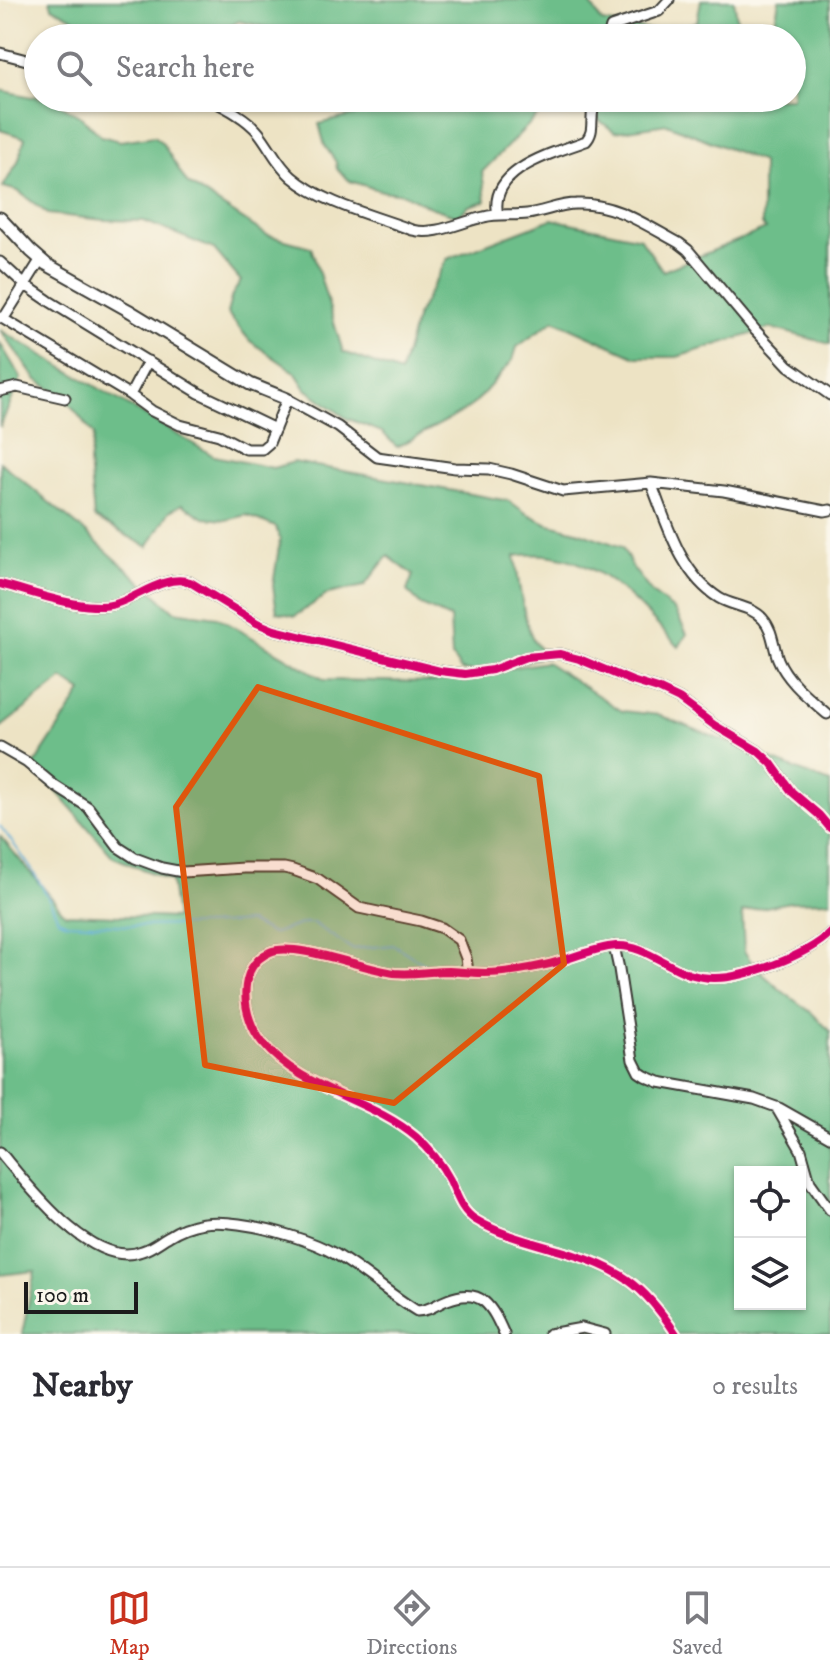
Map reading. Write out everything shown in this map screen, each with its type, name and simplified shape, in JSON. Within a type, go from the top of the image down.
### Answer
[{"type":"street","points":[[620,24],[659,11],[669,0]]},
{"type":"street","points":[[0,53],[24,59]]},
{"type":"street","points":[[232,112],[256,129],[289,175],[320,196],[422,233],[485,216],[528,214],[575,204],[611,208],[679,243],[696,257],[789,366],[830,395]]},
{"type":"street","points":[[498,215],[496,198],[503,182],[555,152],[586,141],[592,134],[590,112]]},
{"type":"street","points":[[0,218],[41,259],[62,274],[128,310],[242,380],[287,399],[338,427],[377,457],[455,468],[489,469],[563,491],[651,483],[724,491],[830,510]]},
{"type":"street","points":[[41,259],[2,317],[152,411],[180,425],[219,435],[246,449],[258,449],[265,447],[287,399]]},
{"type":"street","points":[[0,262],[24,284],[199,393],[275,429]]},
{"type":"street","points":[[130,395],[148,361]]},
{"type":"street","points":[[0,391],[17,387],[65,398]]},
{"type":"street","points":[[651,483],[685,565],[697,580],[719,598],[762,617],[771,632],[777,658],[786,674],[827,714]]},
{"type":"street","points":[[0,584],[95,607],[116,604],[166,581],[182,579],[274,630],[440,671],[465,674],[492,670],[526,657],[550,654],[579,659],[679,699],[714,725],[758,751],[792,792],[830,828]]},
{"type":"street","points":[[0,747],[88,807],[118,847],[135,858],[183,872],[244,868],[293,870],[318,879],[359,908],[442,928],[459,940],[468,972]]},
{"type":"street","points":[[676,1334],[661,1312],[627,1279],[605,1267],[528,1242],[472,1218],[464,1211],[442,1167],[415,1136],[311,1080],[279,1059],[262,1042],[249,1019],[246,988],[250,971],[263,955],[283,949],[300,950],[372,970],[397,973],[489,973],[545,965],[614,946],[627,946],[689,974],[712,978],[753,971],[794,956],[822,941],[830,933]]},
{"type":"street","points":[[614,946],[633,1060],[639,1072],[659,1082],[718,1091],[776,1107],[830,1137]]},
{"type":"street","points":[[776,1107],[801,1150],[806,1172],[825,1196],[830,1210]]},
{"type":"street","points":[[0,1152],[57,1215],[102,1249],[131,1254],[145,1250],[190,1225],[215,1221],[241,1224],[324,1248],[417,1311],[427,1310],[448,1299],[476,1297],[488,1303],[504,1334]]},
{"type":"street","points":[[549,1334],[582,1328],[605,1334]]},
{"type":"highlighted area","points":[[258,687],[539,776],[564,964],[394,1103],[205,1065],[176,807]]},
{"type":"green space","points":[[50,0],[588,0],[602,22],[614,24],[252,24],[239,21],[234,24],[100,24],[80,22],[52,7]]},
{"type":"green space","points":[[701,0],[734,0],[738,24],[690,24],[697,22]]},
{"type":"green space","points":[[779,0],[830,0],[830,344],[771,328],[677,357],[636,357],[554,320],[517,347],[513,360],[475,403],[397,447],[382,432],[346,418],[306,389],[295,372],[250,341],[227,313],[232,295],[241,281],[214,249],[144,221],[48,214],[18,191],[3,187],[18,162],[25,138],[0,130],[0,90],[24,95],[24,112],[73,112],[101,136],[120,141],[155,136],[187,183],[267,235],[311,247],[343,352],[400,373],[417,316],[447,259],[552,219],[640,238],[663,271],[766,229],[762,225],[762,162],[667,124],[615,132],[588,112],[806,112],[806,24],[775,23]]},
{"type":"green space","points":[[541,112],[482,172],[486,201],[469,206],[458,216],[404,194],[350,181],[337,169],[325,146],[319,124],[363,113]]},
{"type":"green space","points":[[0,330],[214,456],[273,468],[294,462],[509,501],[546,523],[622,547],[652,593],[675,611],[687,634],[679,647],[626,594],[588,567],[542,555],[515,556],[529,630],[539,648],[550,654],[492,671],[546,662],[622,711],[659,715],[830,783],[830,901],[790,902],[742,912],[744,951],[755,967],[830,1031],[830,1334],[22,1334],[35,1271],[0,1275],[0,836],[65,914],[176,918],[171,881],[113,857],[34,765],[82,692],[63,679],[0,728],[0,462],[174,611],[217,617],[325,680],[432,682],[480,673],[461,670],[452,657],[450,618],[421,605],[407,591],[413,575],[388,556],[364,586],[328,594],[295,616],[277,612],[273,586],[280,540],[276,527],[246,515],[226,520],[204,518],[182,504],[169,512],[148,547],[94,518],[89,462],[94,435],[65,398],[37,380]]},
{"type":"green space","points":[[0,343],[21,378],[0,427]]},
{"type":"waterway","points":[[0,826],[40,882],[58,919],[67,923],[134,926],[249,922],[272,934],[313,923],[352,949],[394,945],[432,969]]},
{"type":"cycle path","points":[[0,584],[58,600],[103,606],[181,580],[190,582],[274,630],[440,671],[465,674],[492,670],[526,657],[560,654],[579,659],[679,699],[714,725],[758,751],[792,792],[830,828]]},
{"type":"cycle path","points":[[676,1334],[642,1292],[610,1269],[513,1237],[476,1220],[463,1207],[439,1163],[416,1137],[378,1112],[296,1072],[278,1058],[262,1042],[250,1020],[245,994],[251,969],[270,952],[295,950],[394,973],[492,973],[545,965],[598,949],[626,946],[689,974],[707,978],[726,977],[758,970],[791,957],[830,933]]}]
